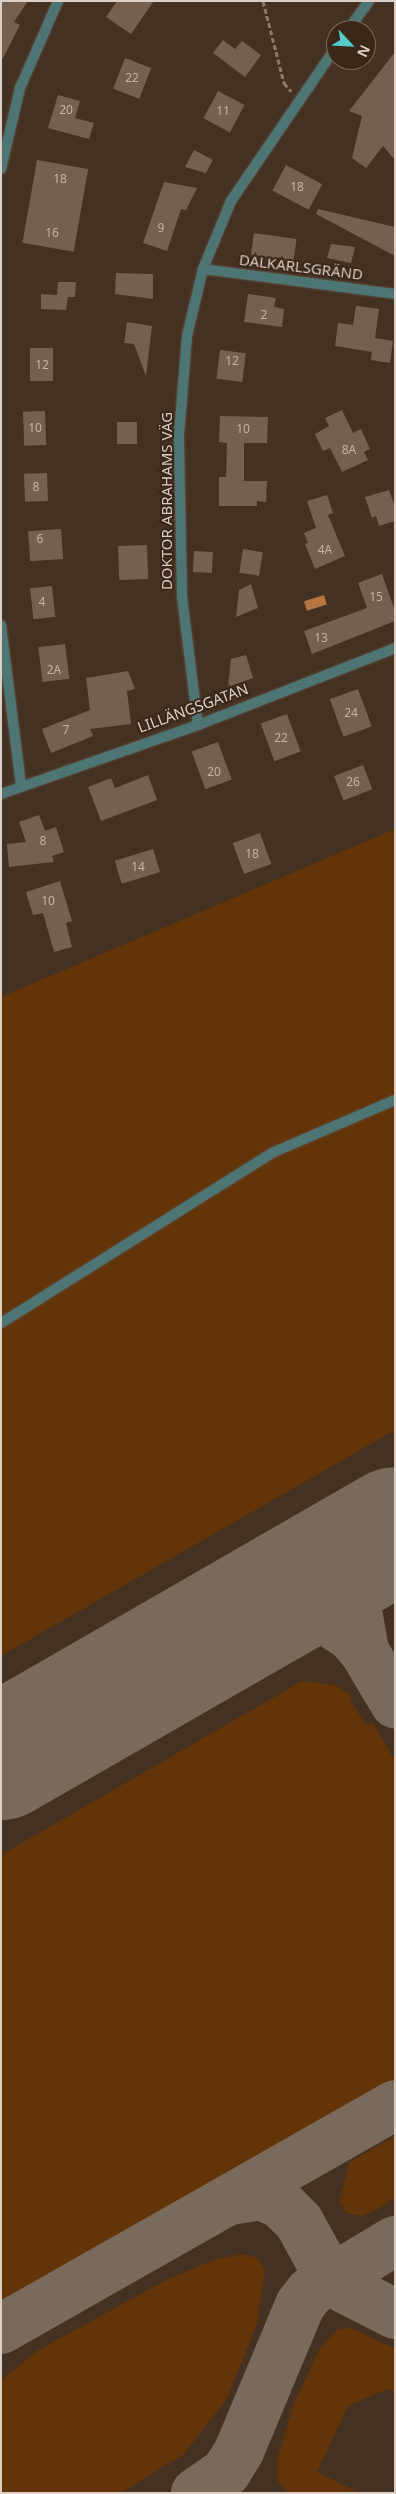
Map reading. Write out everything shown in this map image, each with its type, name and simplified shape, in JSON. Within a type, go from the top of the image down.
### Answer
[{"type":"street","points":[[1,169],[20,88],[58,1]]},
{"type":"street","points":[[355,20],[369,1]]},
{"type":"street","name":"DOKTOR ABRAHAMS VÄG","points":[[198,725],[182,597],[180,434],[187,336],[203,269],[231,201],[298,99],[326,61]]},
{"type":"street","name":"DALKARLSGRÄND","points":[[203,269],[395,294]]},
{"type":"street","points":[[1,624],[21,786]]},
{"type":"street","name":"LILLÄNGSGATAN","points":[[1,794],[198,725],[395,648]]},
{"type":"street","points":[[1,1324],[274,1152],[395,1100]]},
{"type":"path","points":[[263,1],[284,83],[298,99]]},
{"type":"shaded area","points":[[324,595],[327,605],[307,611],[304,601]]},
{"type":"shaded area","points":[[395,829],[395,1430],[1,1656],[1,997]]},
{"type":"shaded area","points":[[302,1681],[335,1685],[351,1695],[350,1700],[366,1725],[373,1723],[395,1761],[395,2080],[1,2306],[1,1855]]},
{"type":"shaded area","points":[[395,2136],[395,2197],[377,2210],[361,2216],[347,2213],[339,2201],[350,2162]]},
{"type":"shaded area","points":[[242,2254],[258,2258],[265,2270],[257,2324],[226,2400],[184,2454],[121,2493],[1,2493],[1,2381],[4,2378],[37,2351],[166,2280],[214,2260]]},
{"type":"shaded area","points":[[351,2328],[395,2349],[395,2392],[388,2389],[348,2406],[317,2472],[360,2493],[288,2493],[277,2480],[277,2460],[294,2403],[320,2348],[338,2329]]},
{"type":"building","points":[[1,1],[28,1],[14,22],[20,25],[1,62]]},
{"type":"building","points":[[117,1],[154,1],[131,34],[106,17]]},
{"type":"building","points":[[223,40],[235,49],[242,41],[261,55],[245,77],[213,53]]},
{"type":"building","points":[[395,52],[395,160],[383,146],[366,168],[352,158],[362,116],[349,111]]},
{"type":"building","points":[[125,58],[151,68],[139,99],[113,89]]},
{"type":"building","points":[[218,91],[244,105],[230,132],[203,118]]},
{"type":"building","points":[[58,95],[80,101],[75,118],[94,123],[89,139],[48,128]]},
{"type":"building","points":[[194,150],[213,160],[206,173],[185,167]]},
{"type":"building","points":[[37,160],[88,169],[74,252],[22,243]]},
{"type":"building","points":[[286,165],[322,184],[309,210],[272,191]]},
{"type":"building","points":[[164,182],[197,188],[186,210],[181,209],[167,251],[143,243]]},
{"type":"building","points":[[318,209],[395,227],[395,256],[316,214]]},
{"type":"building","points":[[254,233],[297,239],[294,261],[251,255]]},
{"type":"building","points":[[331,244],[355,247],[351,263],[327,258]]},
{"type":"building","points":[[116,273],[153,274],[153,299],[115,294]]},
{"type":"building","points":[[58,282],[76,282],[75,297],[68,297],[66,310],[41,309],[41,294],[57,295]]},
{"type":"building","points":[[248,294],[276,298],[274,307],[284,309],[282,327],[244,322]]},
{"type":"building","points":[[356,306],[379,309],[375,338],[393,341],[390,363],[371,360],[372,352],[335,346],[338,323],[353,325]]},
{"type":"building","points":[[127,322],[152,326],[146,376],[134,344],[124,343]]},
{"type":"building","points":[[30,348],[53,348],[53,381],[30,381]]},
{"type":"building","points":[[220,350],[246,353],[242,382],[216,379]]},
{"type":"building","points":[[342,410],[353,433],[361,429],[370,449],[364,452],[368,460],[342,472],[330,448],[323,451],[315,434],[329,426],[325,418]]},
{"type":"building","points":[[45,411],[46,445],[24,446],[23,412]]},
{"type":"building","points":[[220,416],[268,417],[267,443],[244,443],[244,481],[267,481],[266,502],[257,501],[257,506],[219,506],[219,477],[226,477],[227,443],[219,442]]},
{"type":"building","points":[[117,422],[137,422],[137,444],[117,444]]},
{"type":"building","points":[[47,473],[48,501],[25,502],[24,474]]},
{"type":"building","points":[[389,490],[395,507],[395,521],[379,526],[376,516],[372,518],[365,497]]},
{"type":"building","points":[[327,495],[333,513],[328,515],[345,556],[315,569],[305,544],[308,543],[304,533],[316,528],[307,501]]},
{"type":"building","points":[[61,529],[63,559],[30,561],[28,531]]},
{"type":"building","points":[[147,545],[148,579],[119,580],[118,546]]},
{"type":"building","points":[[243,549],[263,552],[259,576],[239,573]]},
{"type":"building","points":[[194,551],[213,552],[212,573],[193,572]]},
{"type":"building","points":[[382,574],[395,611],[395,621],[312,654],[304,631],[367,608],[358,583]]},
{"type":"building","points":[[251,584],[258,608],[236,617],[239,590]]},
{"type":"building","points":[[52,586],[55,617],[33,619],[30,588]]},
{"type":"building","points":[[65,644],[69,679],[42,682],[38,647]]},
{"type":"building","points":[[246,655],[253,678],[228,687],[231,659]]},
{"type":"building","points":[[128,671],[135,689],[127,691],[131,724],[90,729],[93,736],[51,753],[42,729],[90,710],[86,678]]},
{"type":"building","points":[[358,689],[372,727],[343,737],[330,699]]},
{"type":"building","points":[[287,714],[301,752],[274,761],[261,724]]},
{"type":"building","points":[[218,742],[232,780],[205,789],[192,752]]},
{"type":"building","points":[[363,765],[372,789],[343,800],[334,776]]},
{"type":"building","points":[[148,775],[157,800],[101,821],[88,787],[111,778],[115,788]]},
{"type":"building","points":[[39,815],[45,831],[56,827],[64,852],[52,856],[54,862],[9,867],[7,844],[26,842],[19,822]]},
{"type":"building","points":[[260,833],[271,864],[244,874],[233,843]]},
{"type":"building","points":[[153,849],[160,872],[122,884],[115,861]]},
{"type":"building","points":[[60,881],[72,921],[66,923],[72,947],[54,952],[43,913],[33,915],[26,892]]},
{"type":"taxiway","points":[[364,1651],[357,1611],[360,1587],[367,1567],[395,1532]]},
{"type":"taxiway","points":[[242,1618],[297,1612],[331,1623],[351,1636],[364,1651],[395,1703]]},
{"type":"taxiway","points":[[1,2329],[395,2105]]},
{"type":"taxiway","points":[[230,2200],[260,2195],[280,2203],[299,2222],[321,2262],[334,2278],[346,2289],[395,2314]]},
{"type":"taxiway","points":[[196,2493],[226,2472],[239,2451],[300,2305],[310,2292],[395,2241]]},
{"type":"runway","points":[[1,1757],[395,1530]]}]
